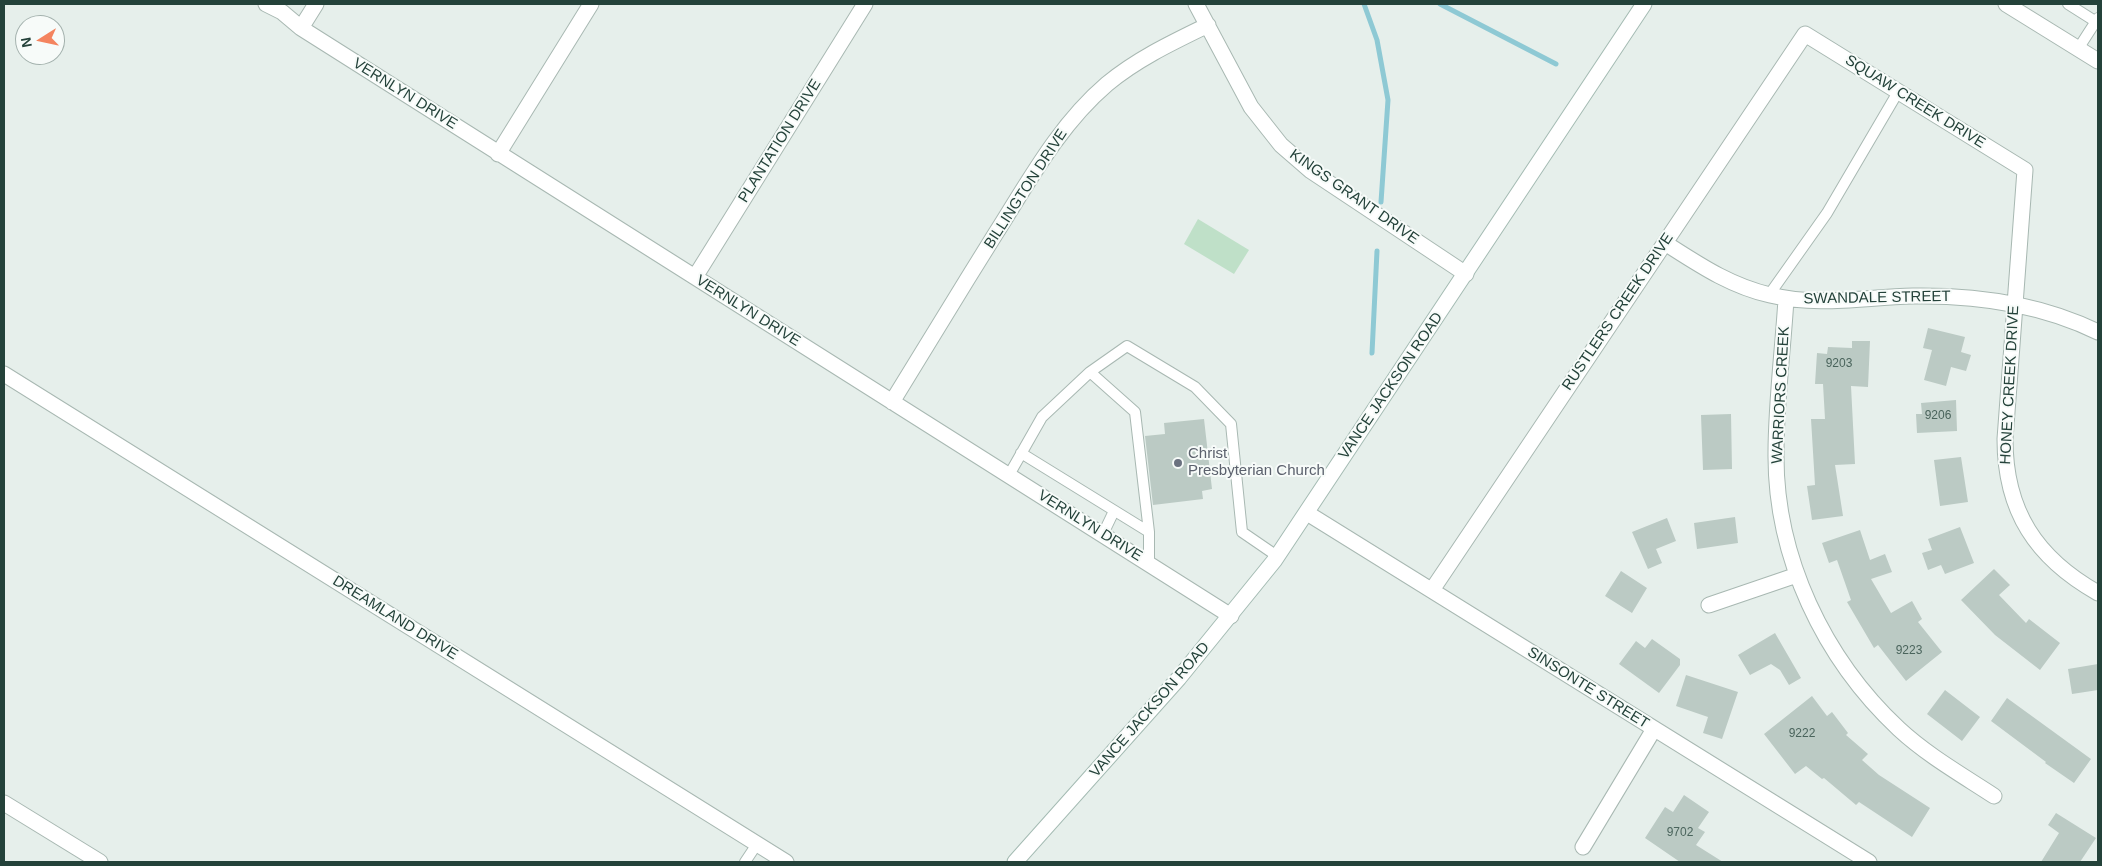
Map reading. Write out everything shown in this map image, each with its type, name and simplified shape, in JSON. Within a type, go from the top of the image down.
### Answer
[{"type":"street","name":"VERNLYN DRIVE","points":[[266,4],[282,12],[301,28],[498,154],[1231,616]]},
{"type":"street","points":[[301,28],[316,4]]},
{"type":"street","points":[[498,154],[591,4]]},
{"type":"street","name":"PLANTATION DRIVE","points":[[695,278],[866,4]]},
{"type":"street","name":"KINGS GRANT DRIVE","points":[[1196,4],[1251,108],[1281,145],[1311,171],[1466,274]]},
{"type":"street","name":"VANCE JACKSON ROAD","points":[[1015,862],[1179,678],[1231,616],[1277,556],[1644,4]]},
{"type":"street","points":[[2006,4],[2098,61]]},
{"type":"street","name":"BILLINGTON DRIVE","points":[[892,402],[1046,153],[1076,114],[1107,84],[1140,60],[1208,25]]},
{"type":"street","name":"SQUAW CREEK DRIVE","points":[[1805,34],[2025,170]]},
{"type":"street","name":"RUSTLERS CREEK DRIVE","points":[[1432,590],[1805,34]]},
{"type":"street","name":"HONEY CREEK DRIVE","points":[[2025,170],[2005,439],[2006,471],[2021,518],[2031,536],[2073,579],[2098,593]]},
{"type":"street","name":"SWANDALE STREET","points":[[1665,243],[1719,277],[1743,288],[1786,299],[1847,302],[1912,296],[1962,296],[2033,308],[2098,332]]},
{"type":"street","name":"WARRIORS CREEK","points":[[1786,299],[1776,454],[1779,498],[1786,537],[1797,575],[1812,612],[1849,673],[1899,730],[1929,754],[1994,796]]},
{"type":"street","name":"DREAMLAND DRIVE","points":[[4,374],[786,862]]},
{"type":"street","name":"SINSONTE STREET","points":[[1307,513],[1869,862]]},
{"type":"street","points":[[1709,605],[1797,575]]},
{"type":"street","points":[[1583,846],[1654,729]]},
{"type":"street","points":[[4,803],[100,862]]},
{"type":"lane","points":[[2068,4],[2098,21],[2078,49]]},
{"type":"lane","points":[[1769,295],[1826,213],[1898,92]]},
{"type":"lane","points":[[1009,475],[1042,417],[1090,372],[1126,346],[1195,387],[1231,424],[1242,532],[1277,556]]},
{"type":"lane","points":[[1090,372],[1135,412],[1149,532],[1149,563]]},
{"type":"lane","points":[[1021,453],[1149,532]]},
{"type":"lane","points":[[1103,534],[1114,511]]},
{"type":"lane","points":[[745,862],[757,844]]},
{"type":"green space","points":[[1198,219],[1249,250],[1234,274],[1184,244]]},
{"type":"building","points":[[1928,328],[1965,337],[1961,352],[1971,355],[1966,371],[1951,367],[1946,386],[1924,380],[1932,350],[1923,348]]},
{"type":"building","points":[[1852,341],[1870,341],[1868,387],[1851,386],[1855,464],[1835,465],[1843,516],[1812,520],[1807,486],[1815,485],[1811,419],[1825,419],[1823,384],[1815,384],[1817,353],[1827,354],[1828,347],[1852,348]]},
{"type":"building","points":[[1956,400],[1957,431],[1917,433],[1916,414],[1922,414],[1921,403]]},
{"type":"building","points":[[1731,414],[1732,469],[1703,470],[1701,415]]},
{"type":"building","name":"Christ Presbyterian Church","points":[[1204,419],[1212,489],[1202,491],[1203,499],[1153,505],[1145,436],[1165,434],[1164,423]]},
{"type":"building","points":[[1961,457],[1968,502],[1940,506],[1934,460]]},
{"type":"building","points":[[1735,517],[1738,543],[1697,549],[1694,523]]},
{"type":"building","points":[[1667,518],[1676,541],[1656,549],[1662,563],[1648,569],[1632,532]]},
{"type":"building","points":[[1960,527],[1974,563],[1945,574],[1941,565],[1928,570],[1922,553],[1932,550],[1928,539]]},
{"type":"building","points":[[1860,530],[1870,560],[1885,554],[1892,572],[1871,579],[1891,613],[1912,601],[1922,619],[1918,622],[1942,652],[1906,681],[1878,645],[1874,648],[1847,602],[1851,600],[1837,560],[1829,563],[1822,543]]},
{"type":"building","points":[[1994,569],[2010,585],[1999,595],[2026,623],[2029,619],[2060,643],[2040,670],[1995,635],[1961,600]]},
{"type":"building","points":[[1621,571],[1647,588],[1632,613],[1605,596]]},
{"type":"building","points":[[1775,633],[1801,678],[1789,685],[1780,670],[1771,664],[1750,675],[1738,655]]},
{"type":"building","points":[[1652,639],[1680,659],[1680,665],[1659,693],[1619,664],[1636,641],[1645,648]]},
{"type":"building","points":[[2098,664],[2098,690],[2072,694],[2068,669]]},
{"type":"building","points":[[1686,675],[1738,692],[1722,739],[1703,733],[1708,717],[1676,706]]},
{"type":"building","points":[[1945,690],[1980,717],[1962,741],[1927,714]]},
{"type":"building","points":[[1812,696],[1827,716],[1832,712],[1848,733],[1846,735],[1868,754],[1862,760],[1879,775],[1930,808],[1912,837],[1859,802],[1856,805],[1824,778],[1822,779],[1806,766],[1795,774],[1764,734]]},
{"type":"building","points":[[2007,698],[2091,759],[2074,783],[1991,721]]},
{"type":"building","points":[[1684,795],[1709,812],[1698,828],[1705,832],[1696,845],[1723,862],[1680,862],[1645,838],[1665,807],[1673,812]]},
{"type":"building","points":[[2056,813],[2096,838],[2080,862],[2041,862],[2059,833],[2048,825]]},
{"type":"waterway","points":[[1364,4],[1377,40],[1388,100],[1381,202]]},
{"type":"waterway","points":[[1440,4],[1556,64]]},
{"type":"waterway","points":[[1372,353],[1377,251]]},
{"type":"place","name":"Christ Presbyterian Church","points":[[1178,463]]}]
